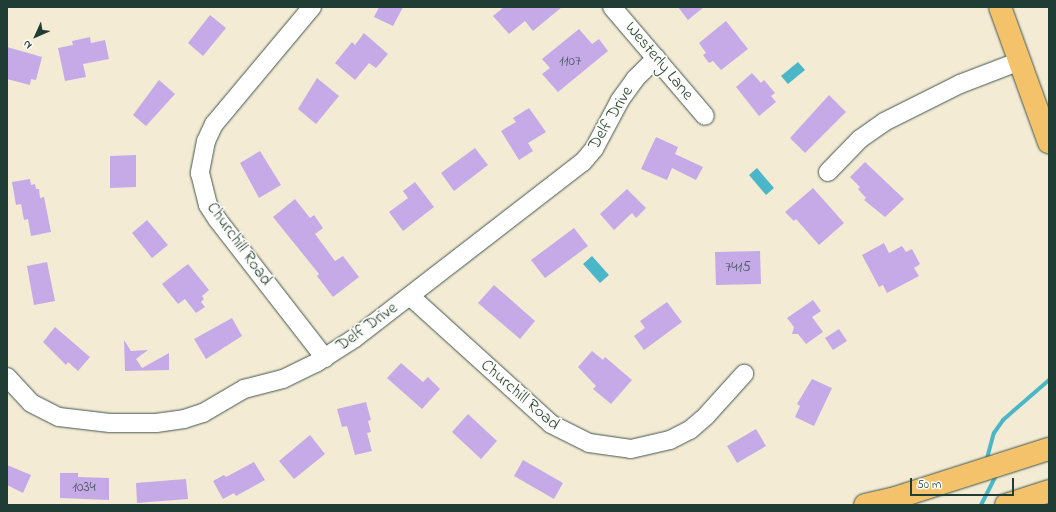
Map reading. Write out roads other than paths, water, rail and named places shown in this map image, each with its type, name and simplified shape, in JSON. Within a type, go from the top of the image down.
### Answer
[{"type":"main road","points":[[1000,7],[1049,142]]},
{"type":"main road","points":[[865,505],[892,499],[963,475],[1049,449]]},
{"type":"main road","points":[[1006,505],[1046,492]]},
{"type":"street","name":"Churchill Road","points":[[312,7],[214,124],[206,141],[200,173],[208,205],[217,219],[325,358]]},
{"type":"street","name":"Westerly Lane","points":[[612,7],[705,116]]},
{"type":"street","name":"Delf Drive","points":[[7,377],[31,403],[60,417],[98,423],[156,423],[184,419],[203,413],[244,389],[283,379],[325,358],[410,296],[583,162],[594,149],[620,100],[635,79],[656,58]]},
{"type":"street","points":[[828,172],[860,139],[884,122],[960,84],[1020,61]]},
{"type":"street","name":"Churchill Road","points":[[410,296],[551,424],[589,443],[631,449],[670,440],[690,430],[706,416],[744,374]]},
{"type":"water","points":[[798,62],[805,70],[788,84],[781,76]]},
{"type":"water","points":[[757,168],[774,188],[766,195],[749,175]]},
{"type":"water","points":[[592,256],[609,275],[600,283],[583,264]]},
{"type":"waterway","points":[[986,462],[994,433],[1003,420],[1049,380]]},
{"type":"waterway","points":[[981,505],[997,473]]}]
